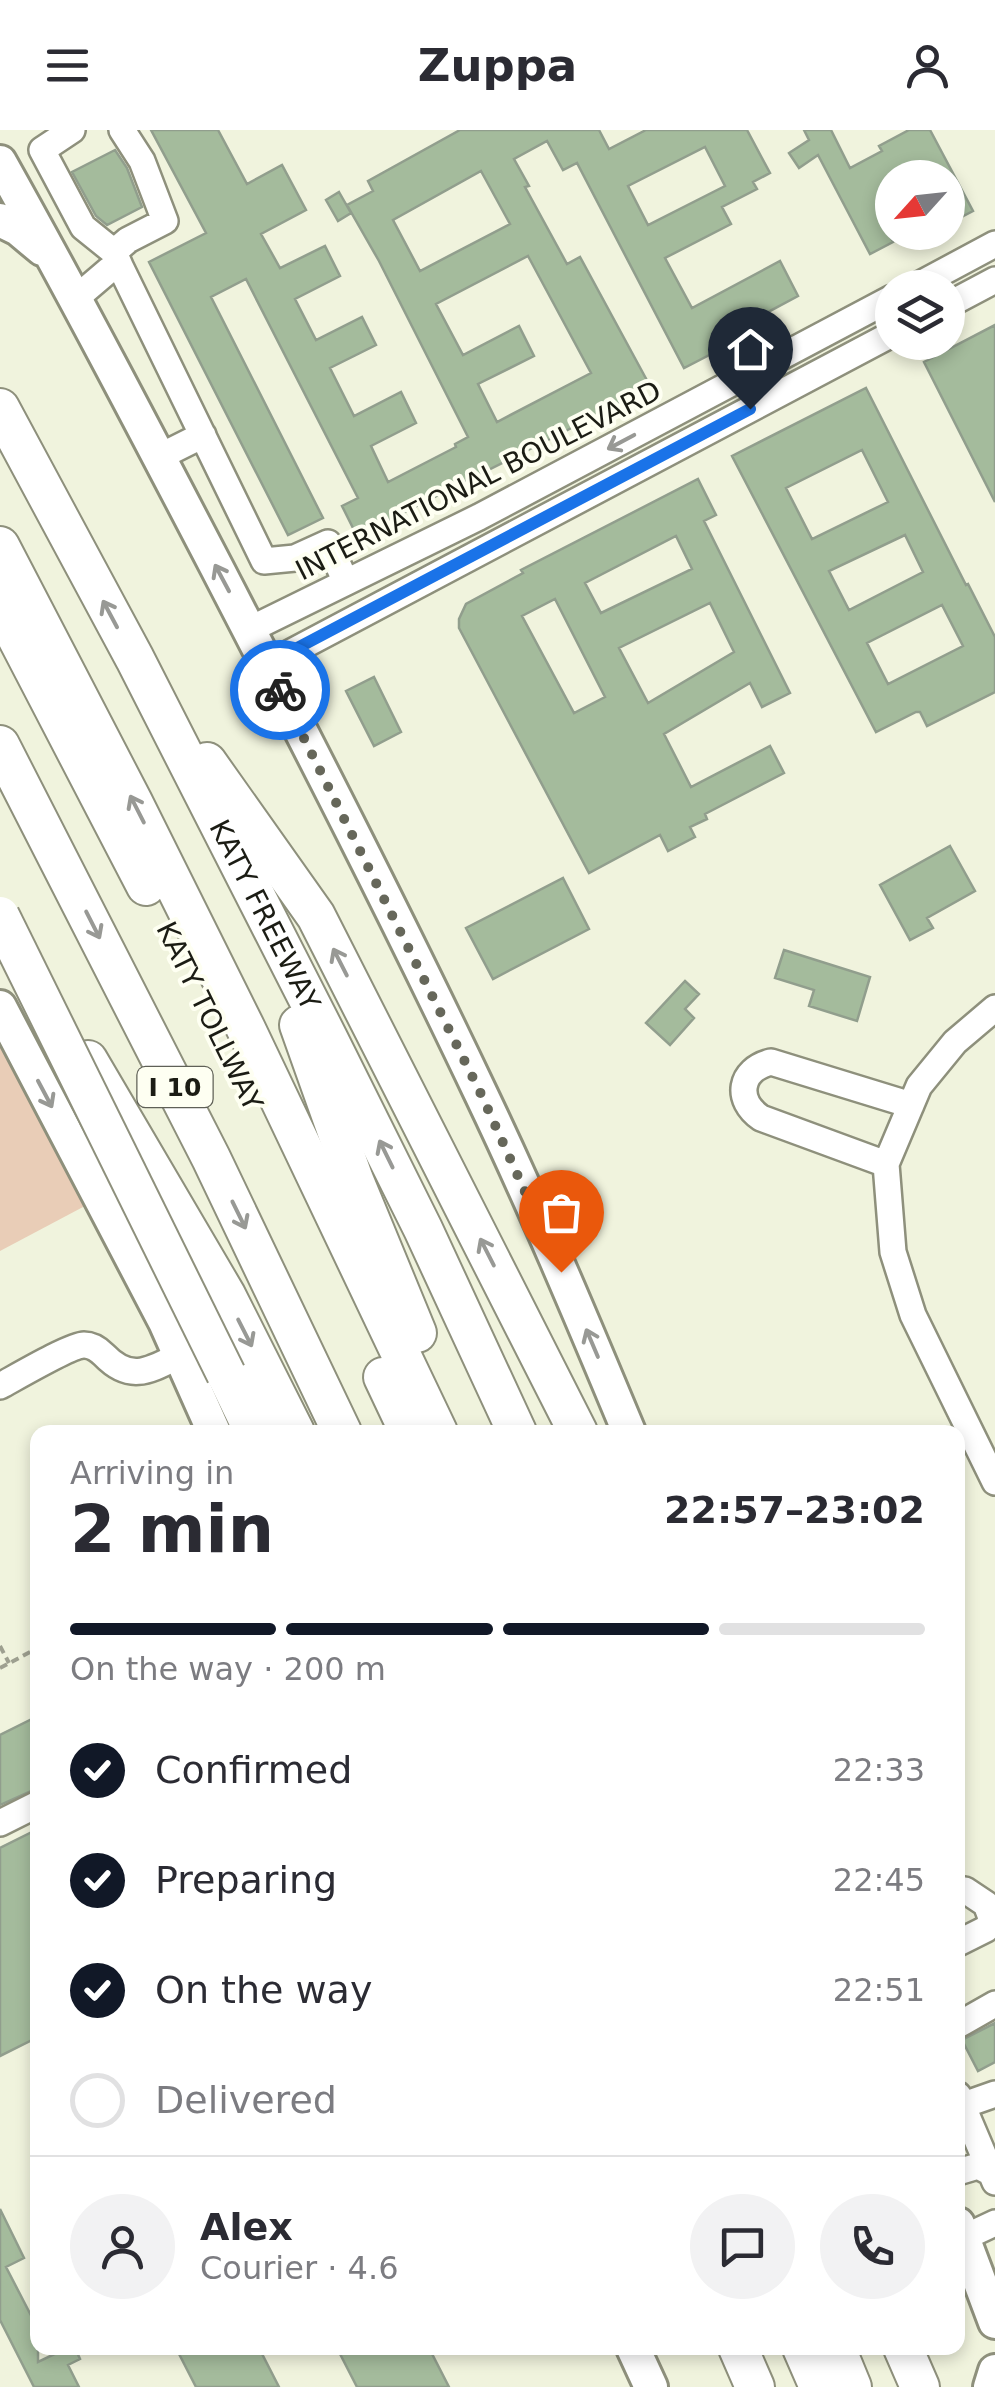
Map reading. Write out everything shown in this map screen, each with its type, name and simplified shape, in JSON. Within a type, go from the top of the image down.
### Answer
[{"type":"highway","name":"KATY FREEWAY","points":[[0,408],[135,660],[423,1229],[514,1425]]},
{"type":"highway","points":[[0,546],[229,994],[435,1425]]},
{"type":"highway","name":"KATY TOLLWAY","points":[[6,618],[190,976],[406,1425]]},
{"type":"highway","points":[[135,660],[316,916],[574,1425]]},
{"type":"highway","name":"I 10","points":[[0,745],[202,1140],[339,1425]]},
{"type":"highway","points":[[250,888],[354,1180],[455,1425]]},
{"type":"highway","points":[[0,917],[251,1425]]},
{"type":"highway","points":[[0,917],[226,1295],[291,1425]]},
{"type":"highway","points":[[741,2355],[755,2387]]},
{"type":"highway","points":[[805,2355],[819,2387]]},
{"type":"highway","points":[[839,2355],[852,2387]]},
{"type":"main road","points":[[0,162],[267,664],[482,1096],[626,1425]]},
{"type":"main road","points":[[0,220],[18,229],[53,258]]},
{"type":"main road","points":[[0,1007],[156,1305],[211,1425]]},
{"type":"main road","points":[[965,2244],[995,2322]]},
{"type":"main road","points":[[636,2355],[651,2387]]},
{"type":"main road","points":[[990,2387],[995,2371]]},
{"type":"street","points":[[72,130],[42,150],[83,228],[117,259],[264,560],[295,558],[328,543],[346,582]]},
{"type":"street","points":[[75,300],[109,270],[128,240],[165,221],[142,161],[122,130]]},
{"type":"street","points":[[947,270],[995,244]]},
{"type":"street","points":[[965,296],[995,280]]},
{"type":"street","name":"INTERNATIONAL BOULEVARD","points":[[249,630],[479,516],[875,307]]},
{"type":"street","points":[[858,316],[875,332]]},
{"type":"street","points":[[267,664],[875,343]]},
{"type":"street","points":[[674,413],[688,441]]},
{"type":"street","points":[[159,458],[203,435]]},
{"type":"street","points":[[479,516],[493,544]]},
{"type":"street","points":[[371,570],[388,600]]},
{"type":"street","points":[[995,1008],[956,1042],[919,1086],[886,1164],[893,1252],[913,1315],[995,1482]]},
{"type":"street","points":[[886,1164],[761,1118],[752,1112],[745,1098],[746,1081],[756,1068],[771,1062],[911,1106]]},
{"type":"street","points":[[0,1386],[80,1345],[98,1348],[113,1364],[129,1372],[146,1372],[180,1355]]},
{"type":"street","points":[[0,1822],[30,1808]]},
{"type":"street","points":[[965,1890],[986,1904],[992,1920],[986,1929],[965,1940]]},
{"type":"street","points":[[965,2005],[995,1990]]},
{"type":"street","points":[[965,2021],[995,2004]]},
{"type":"street","points":[[965,2102],[995,2094]]},
{"type":"street","points":[[965,2115],[993,2172]]},
{"type":"street","points":[[965,2170],[978,2166],[993,2172]]},
{"type":"street","points":[[965,2230],[995,2224]]},
{"type":"path","points":[[0,1646],[9,1663]]},
{"type":"path","points":[[0,1668],[30,1652]]},
{"type":"shaded area","points":[[0,1008],[100,1198],[0,1251]]},
{"type":"building","points":[[151,130],[218,130],[247,184],[282,165],[306,210],[261,234],[280,268],[325,246],[340,276],[295,299],[316,340],[362,317],[376,345],[330,368],[354,416],[401,392],[416,423],[371,446],[388,482],[468,437],[347,205],[373,191],[368,181],[460,130],[599,130],[609,149],[646,130],[747,130],[770,173],[753,182],[757,189],[722,207],[731,224],[665,258],[692,308],[780,261],[798,296],[710,343],[715,352],[684,368],[577,163],[563,170],[547,141],[514,159],[529,186],[525,187],[567,264],[580,257],[650,386],[357,536],[342,506],[358,498],[246,279],[211,297],[323,518],[288,535],[149,262],[206,233]],"holes":[[[705,147],[725,186],[648,225],[628,186]],[[481,171],[510,224],[420,271],[393,220]],[[528,256],[591,373],[497,422],[478,384],[534,356],[519,326],[463,355],[436,304]]]},
{"type":"building","points":[[804,130],[831,130],[850,168],[882,151],[879,146],[909,130],[930,130],[946,160],[875,160],[878,250],[870,254],[818,155],[799,168],[789,153],[809,140]]},
{"type":"building","points":[[115,150],[127,168],[142,207],[107,225],[96,216],[72,172]]},
{"type":"building","points":[[339,192],[351,213],[338,221],[326,200]]},
{"type":"building","points":[[965,196],[973,211],[965,215]]},
{"type":"building","points":[[995,325],[995,502],[924,362],[965,360],[965,341]]},
{"type":"building","points":[[866,388],[995,637],[995,692],[927,726],[920,712],[916,712],[876,732],[732,456]],"holes":[[[862,450],[888,502],[812,539],[786,488]],[[905,535],[923,572],[849,610],[829,571]],[[942,605],[963,646],[888,684],[867,643]]]},
{"type":"building","points":[[698,479],[716,515],[704,521],[790,693],[762,707],[750,683],[664,734],[691,787],[770,746],[784,773],[705,814],[707,819],[690,827],[695,837],[668,851],[660,835],[589,873],[459,628],[466,604],[523,573],[521,570]],"holes":[[[676,536],[692,569],[601,613],[585,583]],[[555,599],[605,697],[574,713],[522,616]],[[710,603],[734,652],[648,703],[619,648]]]},
{"type":"building","points":[[374,677],[401,732],[374,746],[346,691]]},
{"type":"building","points":[[950,846],[975,891],[927,918],[933,928],[910,940],[880,885]]},
{"type":"building","points":[[563,878],[589,929],[493,979],[466,928]]},
{"type":"building","points":[[784,950],[870,977],[857,1021],[809,1006],[814,990],[775,978]]},
{"type":"building","points":[[685,981],[699,994],[685,1009],[694,1018],[670,1045],[646,1023]]},
{"type":"building","points":[[30,1720],[30,1792],[0,1805],[0,1735]]},
{"type":"building","points":[[30,1833],[30,2041],[0,2056],[0,1848]]},
{"type":"building","points":[[995,2023],[995,2062],[978,2071],[965,2038]]},
{"type":"building","points":[[0,2209],[24,2258],[6,2267],[30,2314],[30,2355],[38,2355],[38,2362],[52,2355],[78,2355],[80,2359],[68,2365],[79,2387],[34,2387],[0,2320]]},
{"type":"building","points":[[180,2355],[263,2355],[279,2387],[196,2387]]},
{"type":"building","points":[[341,2355],[433,2355],[449,2387],[357,2387]]},
{"type":"way so far","points":[[280,690],[482,1096],[561,1272]]},
{"type":"route","points":[[280,690],[267,664],[750,409]]}]
